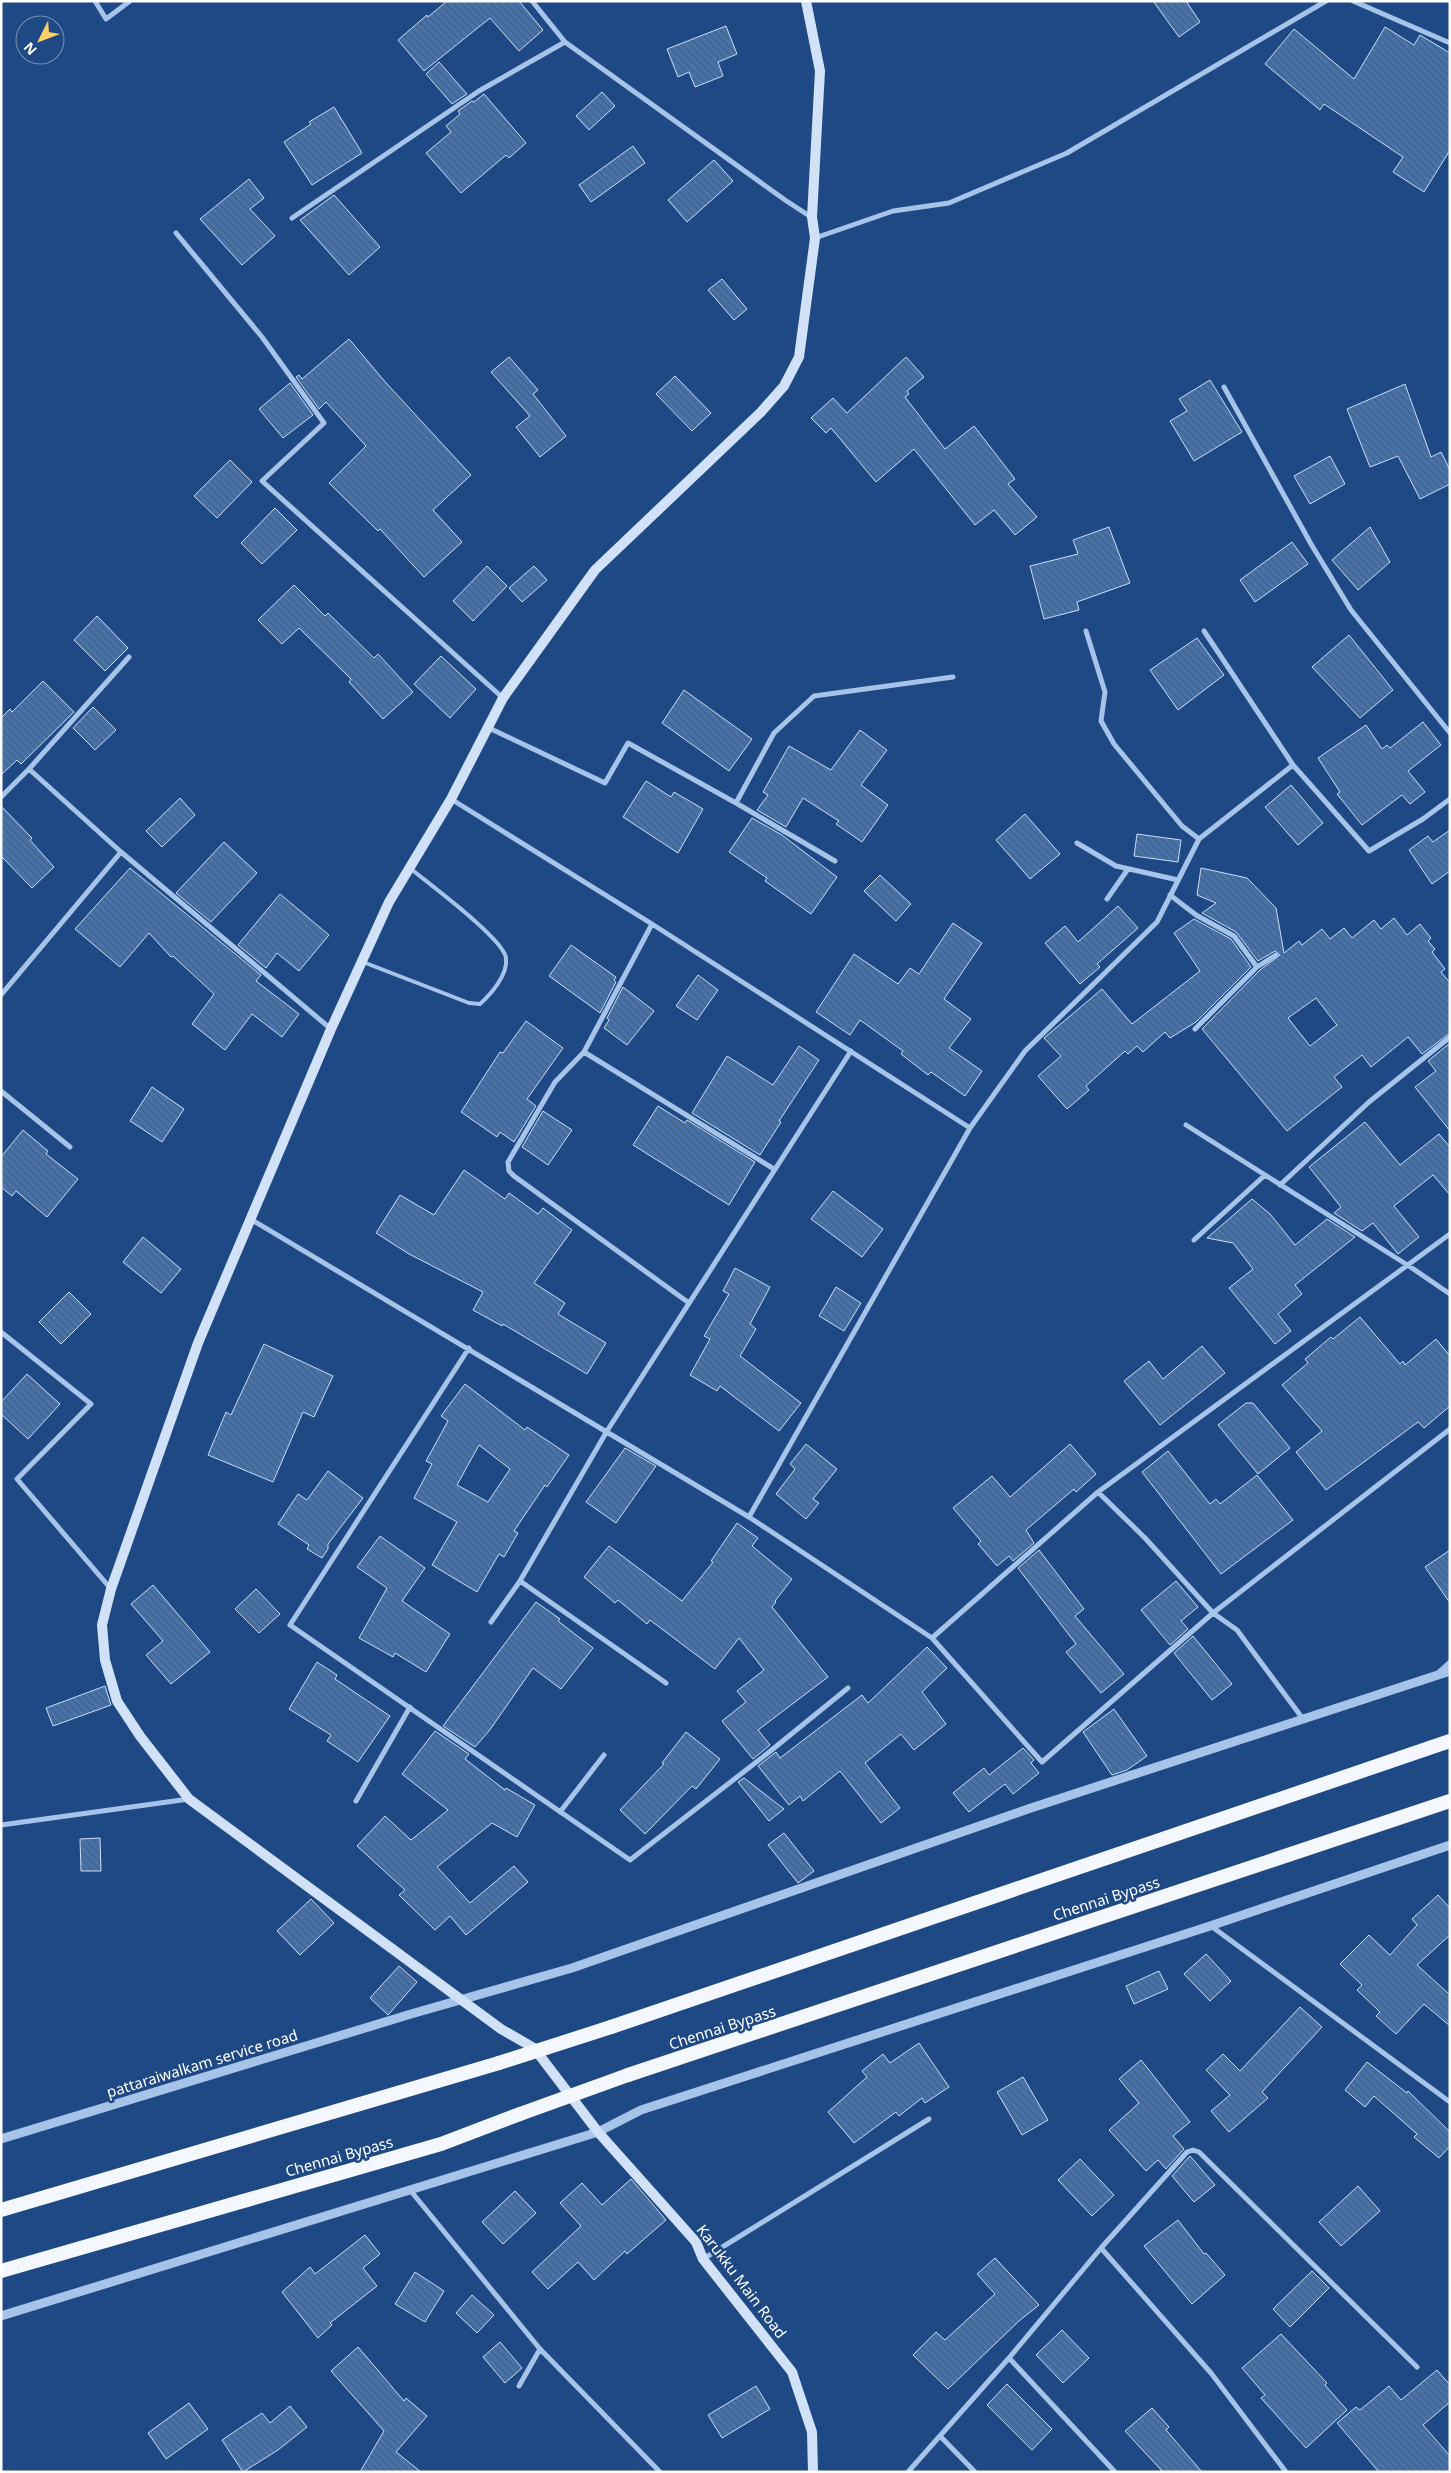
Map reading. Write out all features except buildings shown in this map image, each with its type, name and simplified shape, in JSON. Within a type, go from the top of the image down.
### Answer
[{"type":"highway","points":[[1,2210],[499,2063],[611,2027],[1450,1742]]},
{"type":"highway","name":"Chennai Bypass","points":[[1,2271],[441,2144],[628,2075],[1450,1801]]},
{"type":"main road","name":"Karukku Main Road","points":[[806,1],[820,72],[812,218],[814,238],[799,357],[784,386],[761,412],[595,570],[503,698],[451,799],[389,902],[331,1029],[252,1220],[198,1343],[111,1589],[102,1626],[105,1660],[117,1701],[140,1736],[190,1799],[501,2029],[534,2048],[598,2132],[696,2242],[703,2259],[792,2372],[812,2432],[813,2472]]},
{"type":"street","points":[[95,1],[106,18],[130,1]]},
{"type":"street","points":[[532,1],[565,42],[812,218]]},
{"type":"street","points":[[814,238],[893,211],[950,203],[1066,153],[1326,1]]},
{"type":"street","points":[[1356,2],[1450,43]]},
{"type":"street","points":[[292,218],[479,91],[565,42]]},
{"type":"street","points":[[176,233],[262,337],[324,423],[262,481],[503,698]]},
{"type":"street","points":[[1224,387],[1311,544],[1351,610],[1450,734]]},
{"type":"street","points":[[1086,631],[1105,692],[1101,721],[1114,744],[1182,826],[1199,839]]},
{"type":"street","points":[[1204,631],[1293,765],[1369,851],[1424,819],[1450,799]]},
{"type":"street","points":[[1,797],[129,657]]},
{"type":"street","points":[[736,802],[774,733],[814,696],[954,677]]},
{"type":"street","points":[[488,728],[605,783],[628,743],[736,802],[835,861]]},
{"type":"street","points":[[750,1517],[970,1128],[1025,1051],[1157,922],[1199,839],[1293,765]]},
{"type":"street","points":[[28,769],[121,852],[331,1029]]},
{"type":"street","points":[[451,799],[652,924],[970,1128]]},
{"type":"street","points":[[1077,843],[1116,866],[1178,880]]},
{"type":"street","points":[[1,995],[121,852]]},
{"type":"street","points":[[1107,899],[1128,869]]},
{"type":"street","points":[[1170,895],[1196,915],[1234,936],[1257,967]]},
{"type":"street","points":[[652,924],[584,1052],[555,1082],[508,1162],[509,1171],[514,1176],[689,1304]]},
{"type":"street","points":[[1195,1029],[1257,967],[1276,955]]},
{"type":"street","points":[[1280,1185],[1369,1102],[1450,1037]]},
{"type":"street","points":[[491,1622],[520,1581],[607,1431],[851,1051]]},
{"type":"street","points":[[584,1052],[774,1170]]},
{"type":"street","points":[[1,1092],[70,1147]]},
{"type":"street","points":[[1186,1125],[1450,1294]]},
{"type":"street","points":[[1194,1240],[1265,1176]]},
{"type":"street","points":[[252,1220],[750,1517],[932,1638],[1042,1762],[1213,1613],[1450,1429]]},
{"type":"street","points":[[932,1638],[1098,1492],[1409,1266],[1450,1234]]},
{"type":"street","points":[[1,1332],[91,1404],[18,1479],[111,1589]]},
{"type":"street","points":[[469,1348],[290,1625],[630,1860],[848,1688]]},
{"type":"street","points":[[1098,1492],[1145,1538],[1213,1613],[1237,1630],[1303,1719]]},
{"type":"street","points":[[520,1581],[666,1683]]},
{"type":"street","points":[[1434,1676],[1450,1662]]},
{"type":"street","name":"pattaraiwalkam service road","points":[[1,2139],[411,2014],[572,1968],[1028,1809],[1450,1671]]},
{"type":"street","points":[[356,1801],[410,1707]]},
{"type":"street","points":[[560,1812],[604,1755]]},
{"type":"street","points":[[1,1825],[190,1799]]},
{"type":"street","points":[[1,2316],[598,2132],[641,2110],[1210,1926],[1450,1845]]},
{"type":"street","points":[[1210,1926],[1450,2102]]},
{"type":"street","points":[[703,2259],[930,2118]]},
{"type":"street","points":[[908,2472],[1009,2358],[1101,2248],[1187,2152],[1193,2150],[1199,2152],[1417,2367]]},
{"type":"street","points":[[410,2190],[540,2349],[660,2472]]},
{"type":"street","points":[[1101,2248],[1210,2373],[1286,2472]]},
{"type":"street","points":[[519,2386],[540,2349]]},
{"type":"street","points":[[1009,2358],[1115,2472]]},
{"type":"street","points":[[940,2436],[975,2472]]},
{"type":"lane","points":[[362,962],[469,1003],[480,1004],[490,994],[504,970],[506,958],[501,947],[484,930],[409,867]]}]
